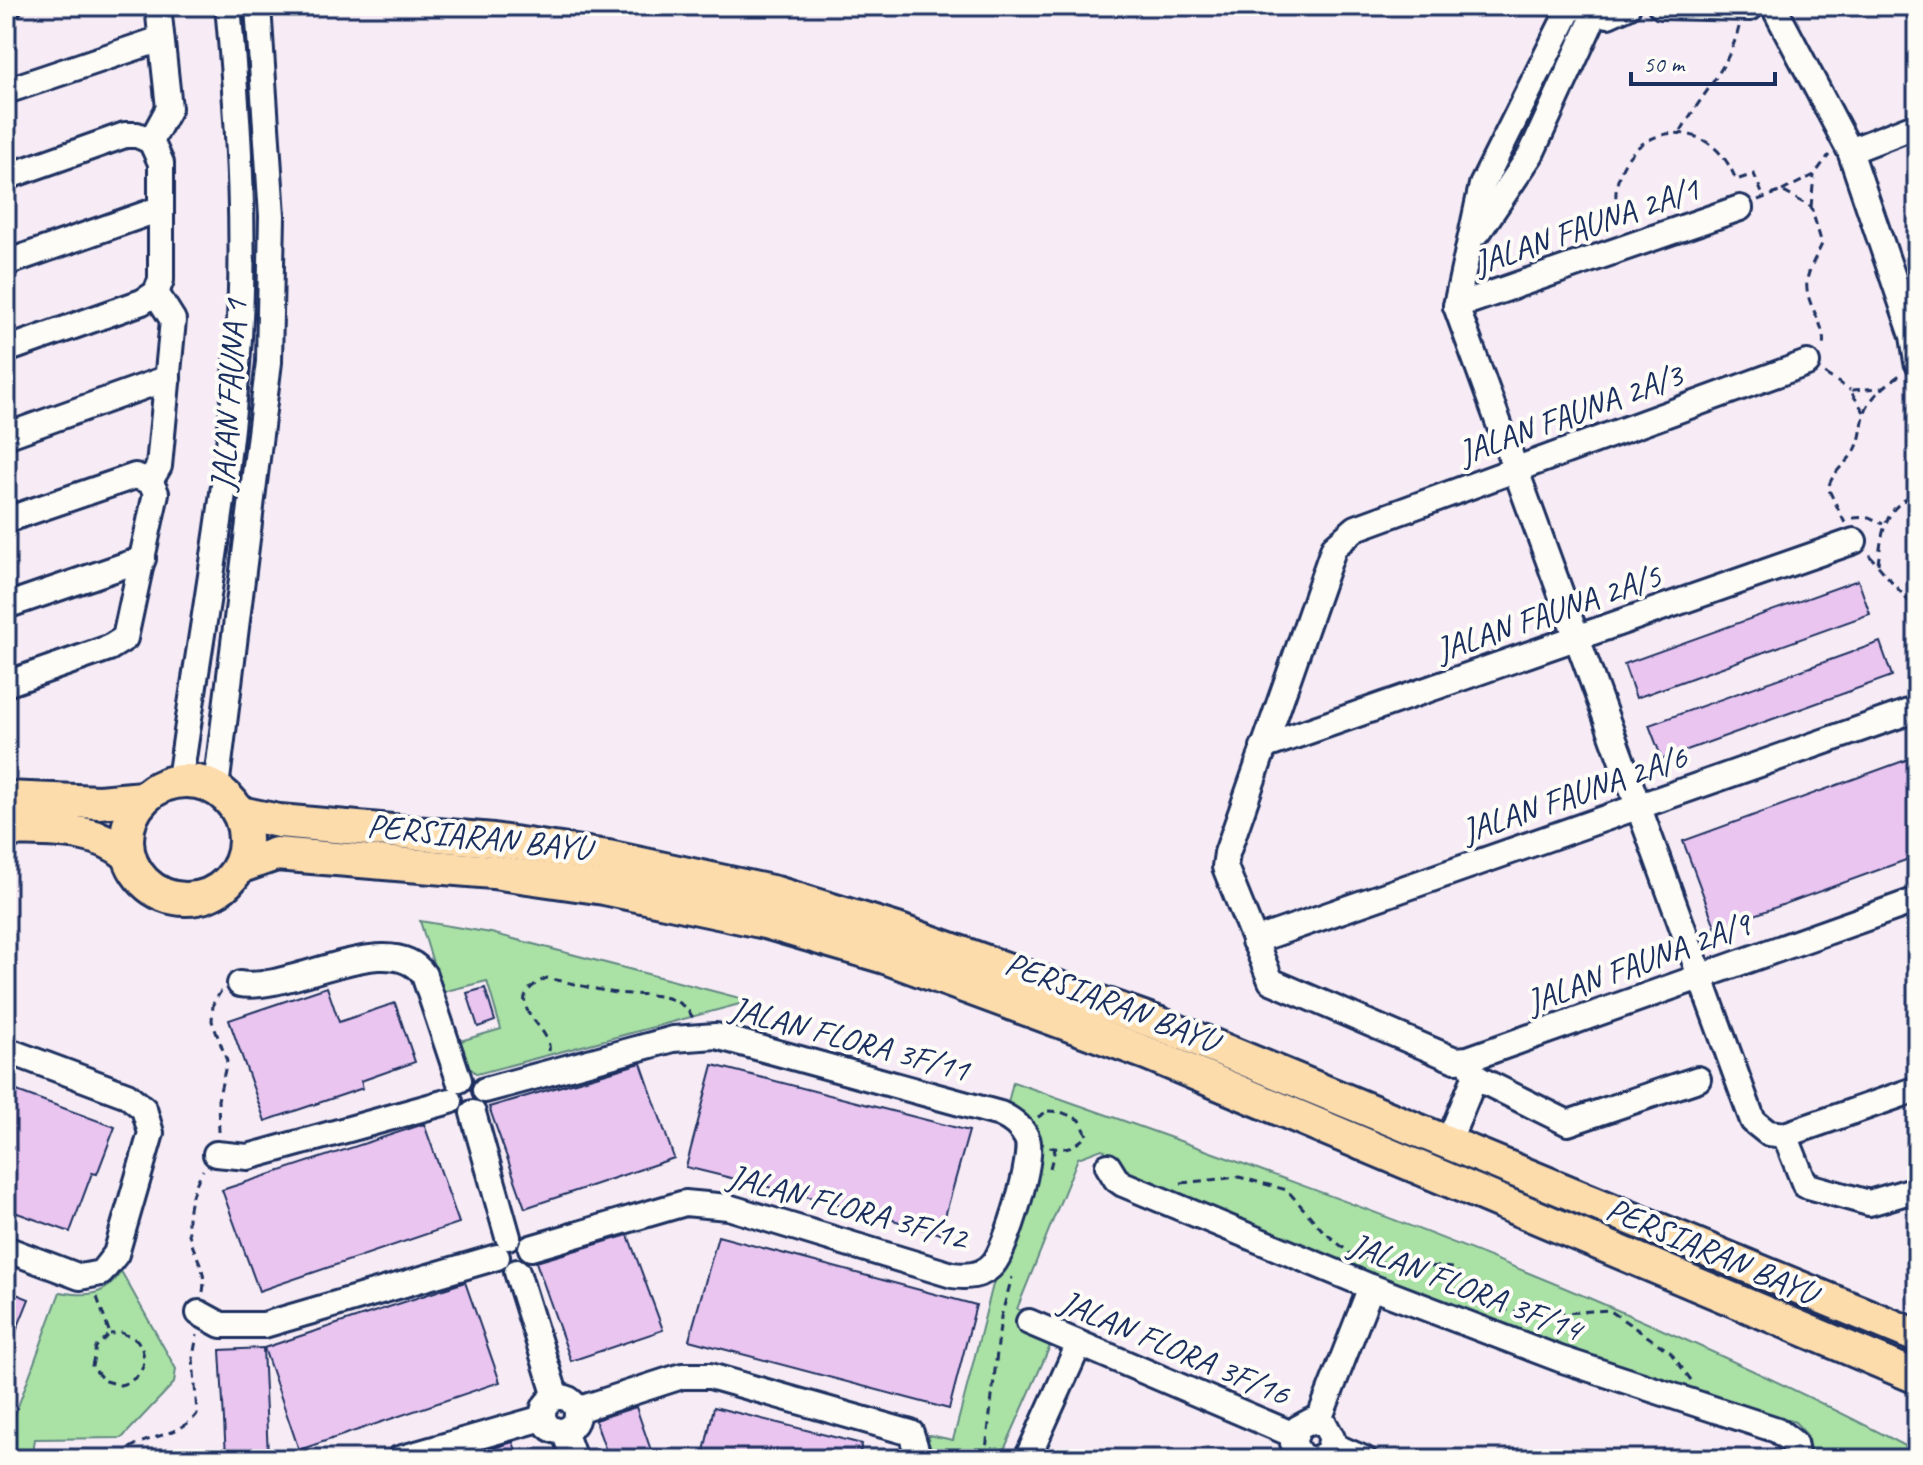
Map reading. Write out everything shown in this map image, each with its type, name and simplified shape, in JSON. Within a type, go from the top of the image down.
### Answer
[{"type":"main road","points":[[6,829],[96,836],[115,844],[127,854],[136,873],[150,888],[169,897],[189,900],[218,889],[239,867],[246,847],[240,813],[216,788],[200,782],[180,780],[160,786],[143,798],[129,824],[127,854]]},
{"type":"main road","points":[[6,798],[99,802],[143,798]]},
{"type":"main road","name":"PERSIARAN BAYU","points":[[240,813],[279,821],[493,840],[608,857],[776,893],[897,930],[1089,997],[1917,1336]]},
{"type":"main road","name":"PERSIARAN BAYU","points":[[239,867],[276,854],[493,872],[604,888],[751,919],[885,957],[1149,1054],[1917,1377]]},
{"type":"street","points":[[151,141],[169,108],[158,6]]},
{"type":"street","points":[[180,780],[205,635],[238,363],[241,219],[237,99],[228,6]]},
{"type":"street","name":"JALAN FAUNA 1","points":[[216,788],[269,362],[272,216],[258,6]]},
{"type":"street","points":[[1571,6],[1482,185],[1473,239],[1460,273],[1456,306],[1753,1121],[1768,1133],[1785,1135],[1917,1089]]},
{"type":"street","points":[[1473,239],[1531,154],[1587,10],[1608,15],[1628,6]]},
{"type":"street","points":[[1661,6],[1758,7],[1846,144],[1912,316],[1917,362]]},
{"type":"street","points":[[6,91],[161,39]]},
{"type":"street","points":[[1846,144],[1917,125]]},
{"type":"street","points":[[6,177],[125,135],[137,135],[151,141],[161,163],[161,280],[156,293],[142,302],[6,350]]},
{"type":"street","name":"JALAN FAUNA 2A/1","points":[[1456,306],[1740,208]]},
{"type":"street","points":[[6,263],[160,209]]},
{"type":"street","points":[[6,684],[119,644],[131,623],[156,500],[150,481],[159,466],[173,320],[156,293]]},
{"type":"street","name":"JALAN FAUNA 2A/3","points":[[1263,747],[1334,547],[1356,528],[1807,363]]},
{"type":"street","points":[[6,436],[168,378]]},
{"type":"street","points":[[6,520],[124,478],[135,476],[150,481]]},
{"type":"street","name":"JALAN FAUNA 2A/5","points":[[1263,747],[1577,637],[1849,531]]},
{"type":"street","points":[[6,606],[143,559]]},
{"type":"street","name":"JALAN FAUNA 2A/6","points":[[1254,941],[1917,709]]},
{"type":"street","points":[[1263,747],[1225,867],[1271,981],[1472,1068],[1568,1123],[1698,1079]]},
{"type":"street","name":"JALAN FAUNA 2A/9","points":[[1472,1068],[1701,976],[1917,900]]},
{"type":"street","points":[[216,1154],[232,1158],[248,1157],[455,1090],[471,1078],[485,1090],[482,1107],[473,1113],[457,1110],[455,1090],[424,975],[417,964],[407,959],[380,957],[268,986],[240,984]]},
{"type":"street","name":"JALAN FLORA 3F/11","points":[[485,1090],[673,1039],[716,1036],[1008,1117],[1028,1140],[1026,1166],[1015,1207]]},
{"type":"street","points":[[6,1050],[127,1095],[138,1103],[147,1116],[151,1133],[137,1193],[116,1254],[108,1266],[90,1277],[80,1277],[6,1249]]},
{"type":"street","points":[[1448,1143],[1472,1068]]},
{"type":"street","points":[[199,1313],[221,1325],[264,1325],[502,1247],[522,1238],[531,1248],[528,1266],[517,1272],[504,1269],[502,1247],[473,1113]]},
{"type":"street","points":[[1785,1135],[1805,1185],[1869,1203],[1917,1189]]},
{"type":"street","name":"JALAN FLORA 3F/14","points":[[1108,1166],[1116,1179],[1153,1197],[1371,1287],[1560,1359],[1783,1433],[1794,1443],[1797,1459]]},
{"type":"street","name":"JALAN FLORA 3F/12","points":[[531,1248],[698,1201],[728,1207],[961,1276],[984,1271],[995,1262],[1015,1207]]},
{"type":"street","points":[[517,1272],[556,1397]]},
{"type":"street","points":[[1318,1422],[1371,1287]]},
{"type":"street","name":"JALAN FLORA 3F/16","points":[[1029,1322],[1294,1435]]},
{"type":"street","points":[[1027,1459],[1079,1344]]},
{"type":"street","points":[[577,1410],[682,1376],[710,1376],[911,1433],[919,1459]]},
{"type":"street","points":[[556,1397],[570,1399],[577,1410],[575,1423],[564,1431],[551,1429],[543,1418],[545,1405],[556,1397]]},
{"type":"street","points":[[399,1459],[543,1418]]},
{"type":"street","points":[[1308,1459],[1296,1450],[1294,1435],[1303,1423],[1318,1422],[1330,1431],[1324,1452],[1364,1459]]},
{"type":"street","points":[[564,1431],[574,1459]]},
{"type":"path","points":[[1681,131],[1699,99],[1723,70],[1758,7]]},
{"type":"path","points":[[1627,247],[1614,196],[1616,174],[1631,153],[1655,136],[1681,131],[1715,148],[1729,162],[1736,180],[1754,174],[1764,198]]},
{"type":"path","points":[[1740,208],[1814,175],[1846,144]]},
{"type":"path","points":[[1814,175],[1811,207],[1822,244],[1807,277],[1807,296],[1825,333],[1823,347],[1807,363],[1850,390],[1864,412]]},
{"type":"path","points":[[1782,191],[1811,207]]},
{"type":"path","points":[[1917,362],[1885,388],[1864,412],[1859,441],[1853,454],[1833,472],[1828,488],[1849,531],[1917,611]]},
{"type":"path","points":[[1850,390],[1885,388]]},
{"type":"path","points":[[1878,564],[1883,524],[1894,507],[1917,494]]},
{"type":"path","points":[[1849,531],[1860,516],[1883,524]]},
{"type":"path","points":[[1917,644],[1917,680]]},
{"type":"path","points":[[535,1075],[547,1059],[550,1043],[545,1033],[531,1021],[526,1000],[530,988],[547,978],[614,993],[658,995],[690,1012],[701,1036]]},
{"type":"path","points":[[216,1154],[220,1125],[218,1100],[227,1061],[212,1021],[213,1004],[226,986],[240,984]]},
{"type":"path","points":[[1061,1112],[1086,1126],[1087,1135],[1081,1142],[1055,1149],[1027,1133],[1028,1123],[1035,1116],[1061,1112]]},
{"type":"path","points":[[1049,1170],[1055,1149]]},
{"type":"path","points":[[1153,1197],[1188,1181],[1222,1177],[1256,1179],[1287,1190],[1323,1231],[1351,1254],[1381,1262],[1453,1268],[1507,1310],[1544,1314],[1609,1310],[1670,1352],[1689,1375],[1706,1408]]},
{"type":"path","points":[[985,1459],[1001,1317],[1012,1275]]},
{"type":"path","points":[[90,1277],[110,1334]]},
{"type":"path","points":[[110,1334],[129,1335],[143,1348],[145,1365],[128,1383],[112,1384],[103,1380],[92,1366],[96,1347],[110,1334]]},
{"type":"green space","points":[[420,921],[491,933],[751,1001],[477,1074],[465,1064],[457,1042],[501,1029],[487,981],[442,992]]},
{"type":"green space","points":[[1013,1082],[1358,1206],[1585,1296],[1808,1397],[1917,1452],[1917,1459],[1812,1459],[1807,1435],[1795,1422],[1648,1378],[1449,1308],[1126,1177],[1111,1155],[1102,1149],[1078,1158],[1017,1309],[1058,1328],[1000,1459],[923,1459],[929,1435],[953,1440],[1028,1155],[1005,1115]]},
{"type":"green space","points":[[121,1271],[176,1369],[174,1383],[122,1438],[35,1439],[32,1459],[10,1459],[14,1434],[9,1431],[60,1292],[95,1293],[109,1286]]},
{"type":"building","points":[[1858,580],[1870,614],[1636,698],[1624,664]]},
{"type":"building","points":[[1880,642],[1892,676],[1662,759],[1649,725]]},
{"type":"building","points":[[1917,756],[1917,856],[1716,929],[1683,841]]},
{"type":"building","points":[[327,987],[339,1022],[395,1003],[415,1062],[361,1081],[363,1088],[265,1121],[229,1020]]},
{"type":"building","points":[[485,988],[495,1021],[478,1027],[467,993]]},
{"type":"building","points":[[641,1063],[674,1158],[525,1208],[489,1107]]},
{"type":"building","points":[[713,1065],[969,1131],[940,1234],[846,1206],[686,1167]]},
{"type":"building","points":[[6,1087],[115,1127],[97,1174],[92,1173],[70,1232],[6,1209]]},
{"type":"building","points":[[424,1124],[459,1223],[259,1291],[222,1190]]},
{"type":"building","points":[[628,1235],[663,1330],[571,1361],[536,1262]]},
{"type":"building","points":[[718,1236],[976,1305],[949,1409],[689,1340]]},
{"type":"building","points":[[465,1282],[500,1382],[299,1450],[264,1348]]},
{"type":"building","points":[[6,1290],[29,1299],[7,1354],[6,1353]]},
{"type":"building","points":[[263,1348],[268,1455],[226,1456],[220,1350]]},
{"type":"building","points":[[636,1407],[654,1459],[609,1459],[595,1420]]},
{"type":"building","points":[[714,1407],[862,1444],[858,1459],[715,1459],[703,1456]]},
{"type":"building","points":[[513,1442],[519,1459],[465,1459],[465,1457]]}]
